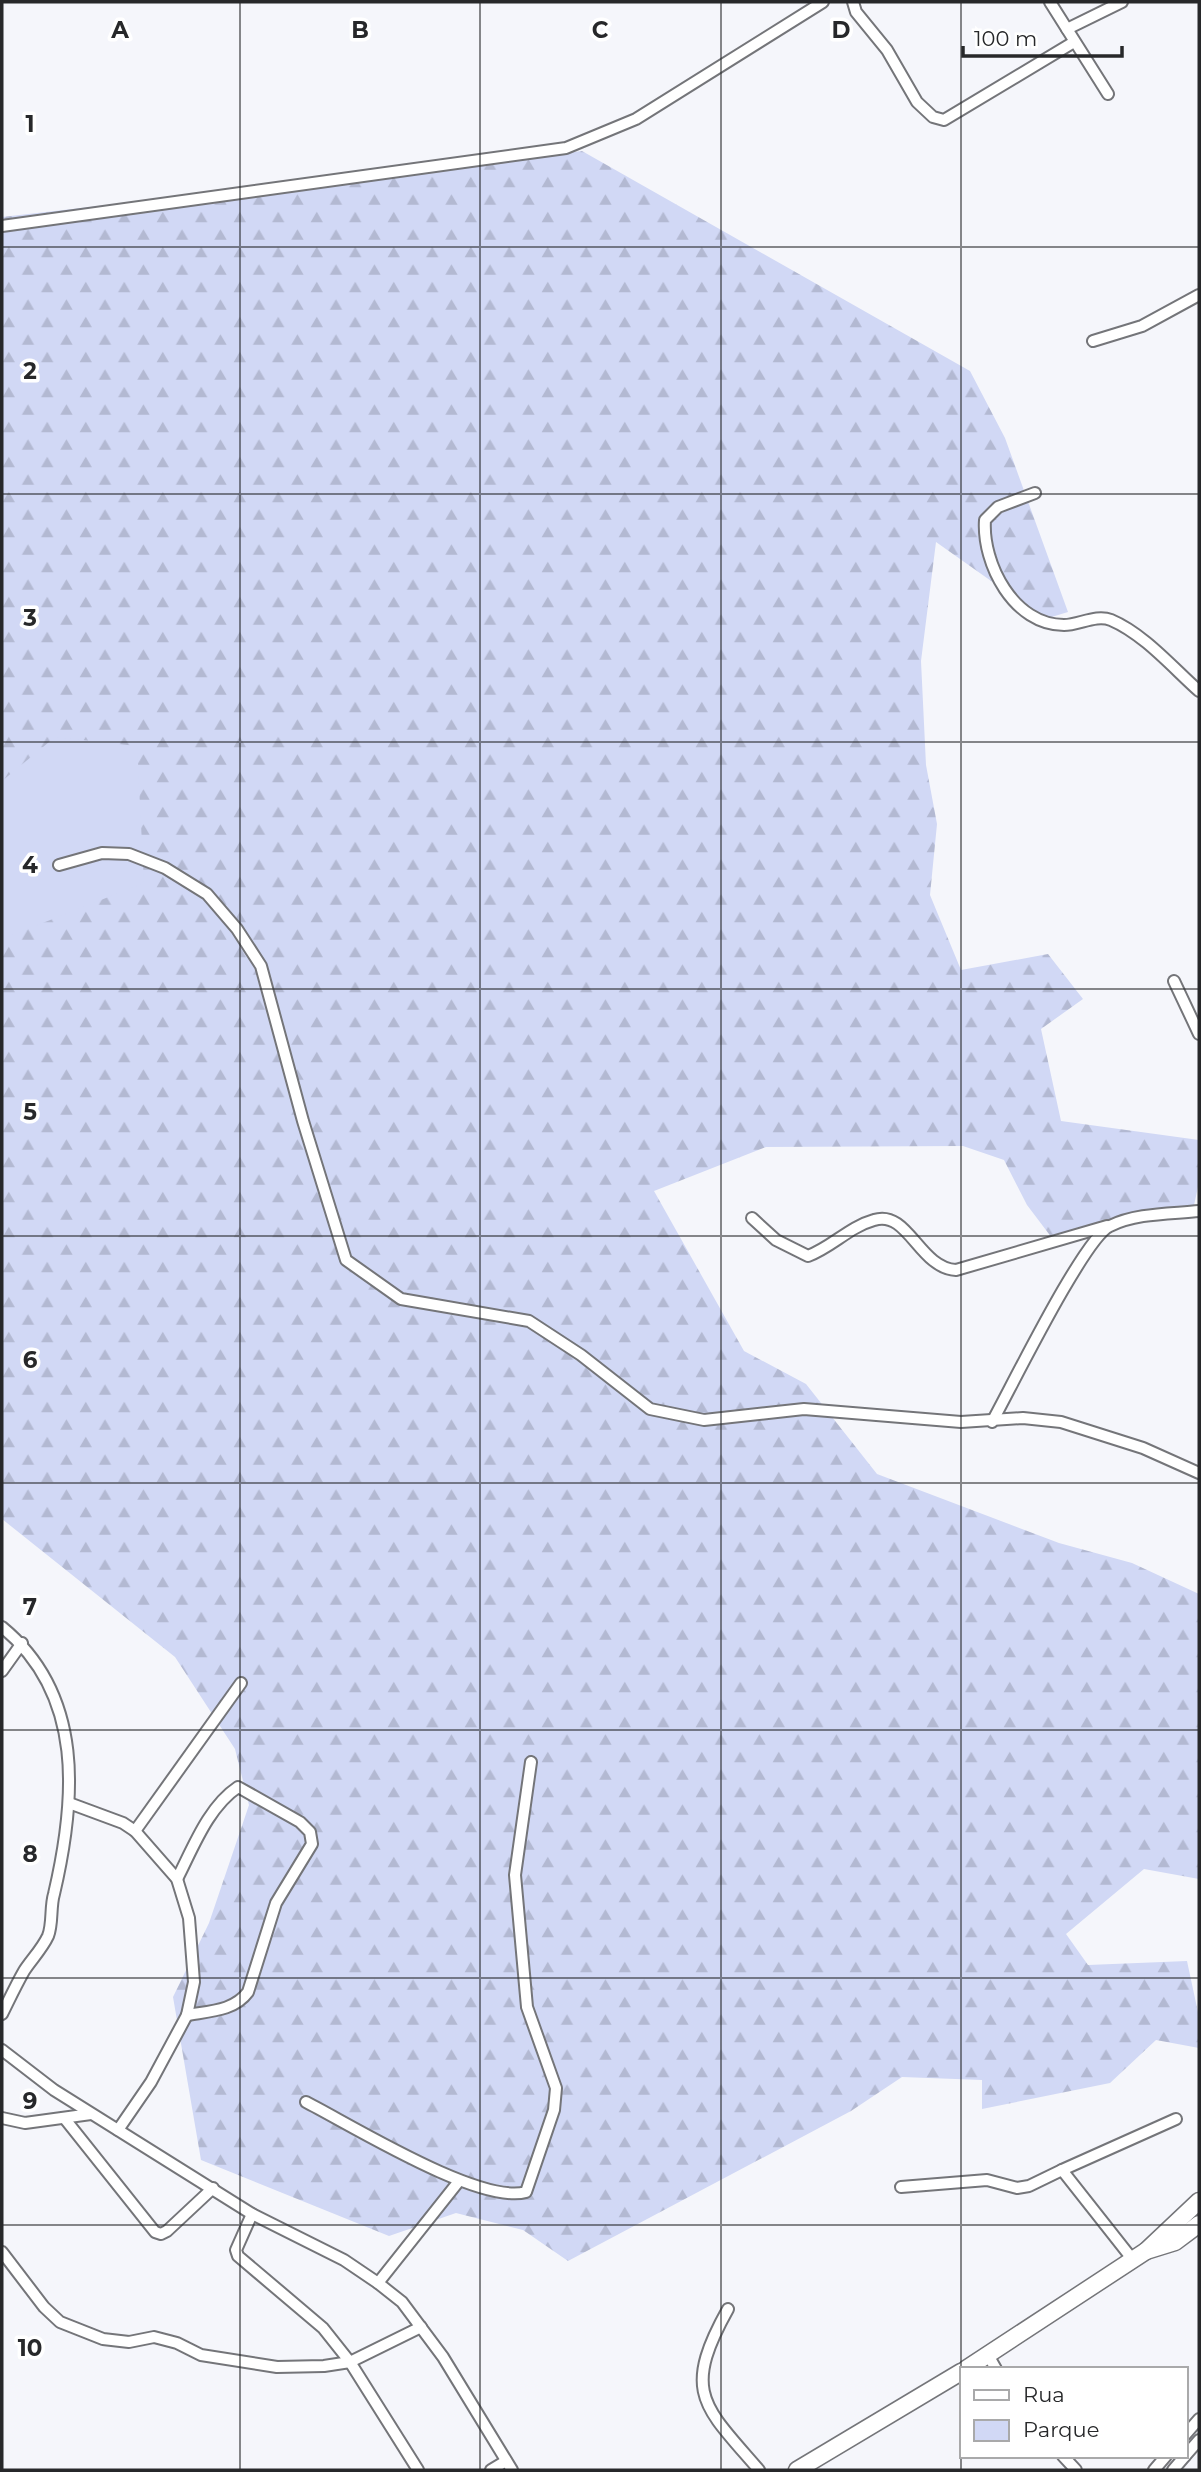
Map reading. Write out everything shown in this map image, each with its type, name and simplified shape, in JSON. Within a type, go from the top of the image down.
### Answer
[{"type":"main road","points":[[973,2367],[992,2362],[1140,2256],[1199,2201]]},
{"type":"main road","points":[[1140,2256],[1175,2242],[1199,2224]]},
{"type":"main road","points":[[797,2470],[960,2373]]},
{"type":"street","points":[[2,226],[566,148],[636,119],[823,2]]},
{"type":"street","points":[[853,2],[856,12],[887,50],[916,102],[933,117],[944,120],[1074,42]]},
{"type":"street","points":[[1050,2],[1108,94]]},
{"type":"street","points":[[1067,29],[1122,2]]},
{"type":"street","points":[[1093,341],[1142,326],[1199,295]]},
{"type":"street","points":[[1035,493],[998,507],[985,520],[984,537],[1009,597],[1039,620],[1063,625],[1107,618],[1124,626],[1199,691]]},
{"type":"street","points":[[59,865],[102,853],[129,854],[165,868],[207,894],[237,929],[261,966],[303,1121],[346,1260],[401,1299],[529,1321],[581,1355],[650,1409],[704,1420],[804,1409],[992,1422],[1023,1418],[1062,1422],[1143,1448],[1199,1473]]},
{"type":"street","points":[[1174,981],[1199,1034]]},
{"type":"street","points":[[752,1218],[776,1240],[808,1256],[828,1248],[846,1234],[876,1219],[891,1219],[942,1269],[956,1270],[1140,1217],[1199,1210]]},
{"type":"street","points":[[992,1422],[1078,1262],[1107,1226]]},
{"type":"street","points":[[2,1627],[22,1643],[40,1672],[62,1719],[71,1777],[48,1935],[24,1971],[2,2014]]},
{"type":"street","points":[[2,1671],[22,1643]]},
{"type":"street","points":[[135,1831],[241,1683]]},
{"type":"street","points":[[306,2102],[459,2181],[515,2195],[526,2192],[532,2182],[554,2110],[556,2088],[527,2007],[515,1875],[531,1762]]},
{"type":"street","points":[[177,1879],[206,1822],[229,1793],[238,1787],[300,1822],[310,1832],[312,1844],[276,1903],[248,1992],[239,2003],[187,2015]]},
{"type":"street","points":[[69,1803],[123,1823],[135,1831],[177,1879],[189,1918],[194,1982],[187,2015],[151,2082],[118,2130]]},
{"type":"street","points":[[2,2050],[92,2114],[253,2214],[344,2260],[402,2302],[474,2405],[509,2466],[491,2470]]},
{"type":"street","points":[[2,2118],[25,2123],[92,2114]]},
{"type":"street","points":[[65,2119],[155,2232],[160,2234],[167,2231],[213,2188]]},
{"type":"street","points":[[901,2187],[987,2180],[1017,2188],[1029,2186],[1176,2119]]},
{"type":"street","points":[[1062,2170],[1140,2256]]},
{"type":"street","points":[[378,2283],[459,2181]]},
{"type":"street","points":[[253,2214],[236,2250],[238,2256],[323,2328],[350,2362],[418,2470]]},
{"type":"street","points":[[2,2252],[44,2307],[60,2322],[103,2339],[129,2342],[154,2337],[177,2343],[201,2355],[277,2367],[350,2362],[421,2327]]},
{"type":"street","points":[[728,2309],[714,2334],[704,2367],[702,2395],[712,2415],[760,2470]]},
{"type":"street","points":[[1187,2433],[1199,2420]]},
{"type":"street","points":[[1187,2454],[1199,2440]]},
{"type":"green space","points":[[582,151],[970,371],[1005,438],[1068,612],[1045,619],[936,542],[921,661],[926,765],[937,824],[930,895],[961,970],[1048,954],[1083,999],[1041,1029],[1061,1121],[1199,1140],[1199,1182],[1193,1210],[1055,1242],[1027,1205],[1004,1160],[963,1146],[766,1147],[654,1191],[744,1351],[806,1384],[877,1474],[1059,1543],[1132,1563],[1199,1594],[1199,1879],[1144,1869],[1066,1934],[1088,1965],[1187,1961],[1199,2017],[1199,2048],[1156,2040],[1110,2083],[982,2109],[982,2080],[902,2077],[851,2111],[568,2261],[523,2230],[456,2213],[389,2236],[201,2160],[173,1997],[209,1923],[249,1805],[235,1749],[175,1657],[2,1519],[2,217]]},
{"type":"green space","points":[[55,737],[137,746],[144,883],[2,939],[2,781]]}]
